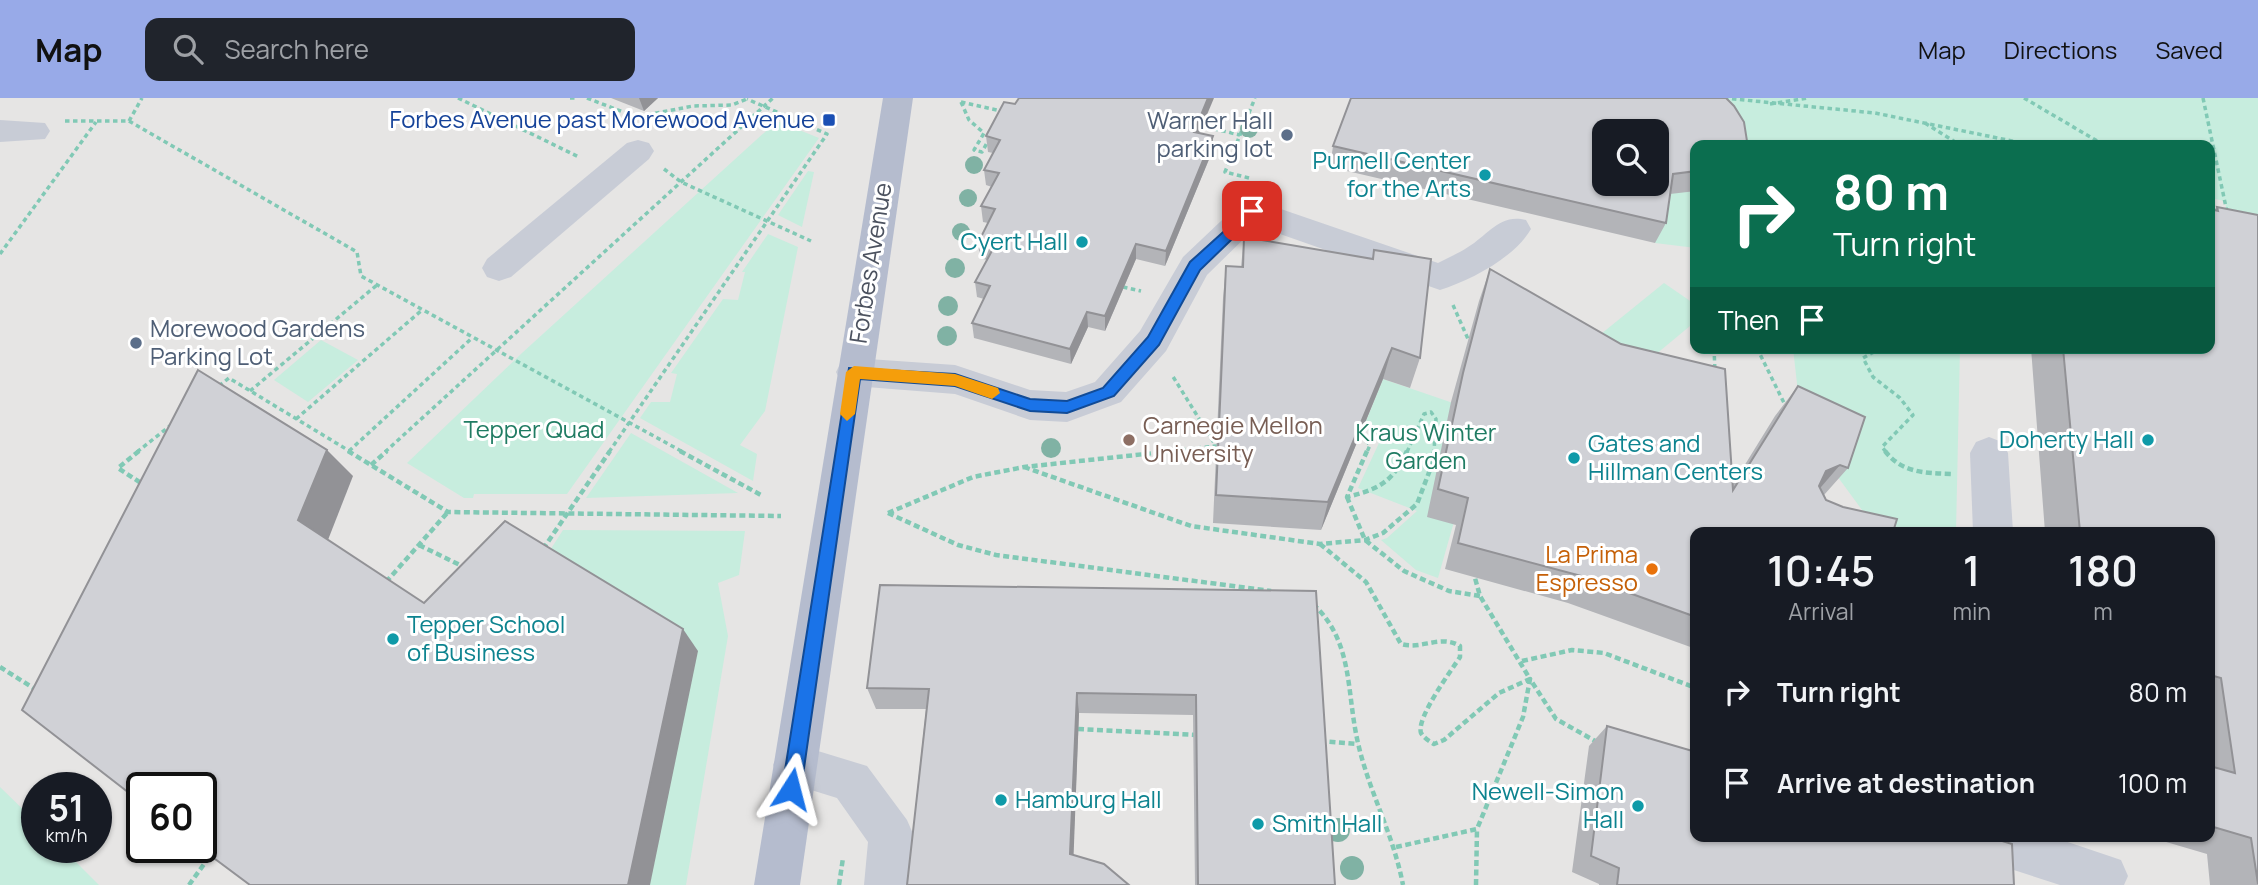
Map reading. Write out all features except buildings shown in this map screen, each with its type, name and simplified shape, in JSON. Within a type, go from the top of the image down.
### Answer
[{"type":"main road","name":"Forbes Avenue","points":[[777,885],[898,98]]},
{"type":"street","points":[[0,131],[34,131]]},
{"type":"street","points":[[499,268],[638,151]]},
{"type":"street","points":[[854,372],[955,380],[1030,405],[1067,407],[1108,392],[1153,341],[1195,266],[1252,211],[1440,277],[1481,256],[1514,229]]},
{"type":"street","points":[[1990,465],[1993,527]]},
{"type":"street","points":[[795,765],[852,781],[891,836],[887,885]]},
{"type":"street","points":[[1991,842],[2105,882]]},
{"type":"street","points":[[2085,842],[2105,882]]},
{"type":"path","points":[[129,121],[142,98]]},
{"type":"path","points":[[458,98],[583,159]]},
{"type":"path","points":[[570,98],[577,98]]},
{"type":"path","points":[[541,552],[565,513],[827,134],[747,98],[732,105],[693,106],[636,117],[587,98]]},
{"type":"path","points":[[372,465],[773,98]]},
{"type":"path","points":[[1225,172],[1255,98]]},
{"type":"path","points":[[1724,98],[1759,106],[1852,110],[1920,120],[2010,140]]},
{"type":"path","points":[[1759,106],[1808,98]]},
{"type":"path","points":[[2024,98],[2095,140]]},
{"type":"path","points":[[2203,98],[2212,140]]},
{"type":"path","points":[[993,131],[982,152],[974,150],[984,133],[969,120],[961,102],[1012,113]]},
{"type":"path","points":[[999,121],[1004,111]]},
{"type":"path","points":[[1920,120],[1952,140]]},
{"type":"path","points":[[34,131],[53,121],[129,121],[357,252],[361,276],[761,495]]},
{"type":"path","points":[[0,254],[96,122]]},
{"type":"path","points":[[1189,123],[1240,135]]},
{"type":"path","points":[[638,151],[681,182],[811,241]]},
{"type":"path","points":[[2215,156],[2227,214]]},
{"type":"path","points":[[2215,208],[2237,216]]},
{"type":"path","points":[[250,391],[377,285]]},
{"type":"path","points":[[296,419],[422,310]]},
{"type":"path","points":[[349,452],[472,338]]},
{"type":"path","points":[[1714,354],[1715,373]]},
{"type":"path","points":[[1759,354],[1789,414]]},
{"type":"path","points":[[1870,354],[1863,358],[1868,376],[1906,403],[1913,415],[1909,423],[1895,431],[1882,447],[1892,462],[1913,472],[1990,465]]},
{"type":"path","points":[[209,395],[229,378],[448,512],[781,516]]},
{"type":"path","points":[[1181,391],[1216,446],[1024,467],[973,477],[888,513],[958,545],[996,555],[1275,592]]},
{"type":"path","points":[[1024,467],[1191,526],[1320,544],[1365,540],[1383,533],[1417,504],[1433,462],[1436,419],[1431,412],[1424,414],[1401,465],[1379,489],[1347,497]]},
{"type":"path","points":[[146,486],[118,468],[178,419]]},
{"type":"path","points":[[1360,435],[1370,445],[1347,497],[1365,540],[1414,577],[1449,591],[1480,596]]},
{"type":"path","points":[[385,584],[448,512]]},
{"type":"path","points":[[1320,544],[1366,582],[1401,644],[1408,648],[1443,639],[1454,640],[1460,646],[1460,657],[1422,718],[1419,729],[1423,739],[1434,744],[1444,740],[1499,693],[1530,679]]},
{"type":"path","points":[[419,545],[465,567]]},
{"type":"path","points":[[1475,578],[1480,596],[1521,661],[1546,710],[1567,731],[1603,744]]},
{"type":"path","points":[[1300,599],[1313,603],[1329,619],[1342,646],[1357,744],[1396,848],[1403,885]]},
{"type":"path","points":[[1521,661],[1572,650],[1604,653],[1690,686]]},
{"type":"path","points":[[0,667],[42,694]]},
{"type":"path","points":[[1476,885],[1477,829],[1523,717],[1530,679]]},
{"type":"path","points":[[1078,729],[1212,735]]},
{"type":"path","points":[[1318,741],[1357,744]]},
{"type":"path","points":[[1396,848],[1477,829]]},
{"type":"path","points":[[189,885],[205,863]]},
{"type":"shaded area","name":"Carnegie Mellon University","points":[[0,98],[2258,98],[2258,885],[0,885]]},
{"type":"green space","points":[[1678,98],[2258,98],[2258,220],[2227,214],[2225,201],[2215,199],[2215,140],[1727,140]]},
{"type":"green space","name":"Tepper Quad","points":[[777,121],[819,138],[567,494],[474,494],[473,498],[464,498],[407,463],[522,353]]},
{"type":"green space","points":[[808,171],[814,172],[802,227],[778,215]]},
{"type":"green space","points":[[1669,190],[1690,191],[1690,247],[1655,243],[1662,196],[1669,196]]},
{"type":"green space","points":[[768,234],[798,247],[765,411],[740,445],[757,454],[753,481],[640,418],[651,402],[670,402],[677,374],[671,373],[723,299],[738,300],[745,272],[742,272]]},
{"type":"green space","points":[[1664,283],[1690,301],[1690,326],[1643,365],[1601,334]]},
{"type":"green space","points":[[321,340],[358,360],[308,402],[274,380]]},
{"type":"green space","points":[[1794,354],[1960,354],[1956,527],[1888,527],[1862,510],[1802,428]]},
{"type":"green space","name":"Kraus Winter Garden","points":[[1383,379],[1453,403],[1486,409],[1438,578],[1416,570],[1381,540],[1387,538],[1417,511],[1358,488],[1379,443],[1364,426]]},
{"type":"green space","points":[[631,433],[738,493],[586,498]]},
{"type":"green space","points":[[563,530],[745,531],[739,575],[718,583],[728,636],[686,885],[650,885],[545,558]]},
{"type":"green space","points":[[0,787],[21,807],[21,863],[77,863],[99,885],[0,885]]},
{"type":"slow traffic","points":[[847,414],[854,372],[955,380],[992,393]]},
{"type":"place","name":"Forbes Avenue past Morewood Avenue","points":[[829,120]]},
{"type":"place","name":"Warner Hall parking lot","points":[[1287,135]]},
{"type":"place","name":"Purnell Center for the Arts","points":[[1485,175]]},
{"type":"place","name":"Cyert Hall","points":[[1082,242]]},
{"type":"place","name":"Morewood Gardens Parking Lot","points":[[136,343]]},
{"type":"place","name":"Carnegie Mellon University","points":[[1129,440]]},
{"type":"place","name":"Doherty Hall","points":[[2148,440]]},
{"type":"place","name":"Gates and Hillman Centers","points":[[1574,458]]},
{"type":"place","name":"La Prima Espresso","points":[[1652,569]]},
{"type":"place","name":"Tepper School of Business","points":[[393,639]]},
{"type":"place","name":"Hamburg Hall","points":[[1001,800]]},
{"type":"place","name":"Newell-Simon Hall","points":[[1638,806]]},
{"type":"place","name":"Smith Hall","points":[[1258,824]]},
{"type":"route","points":[[791,789],[854,372],[955,380],[1030,405],[1067,407],[1108,392],[1153,341],[1195,266],[1252,211]]}]
